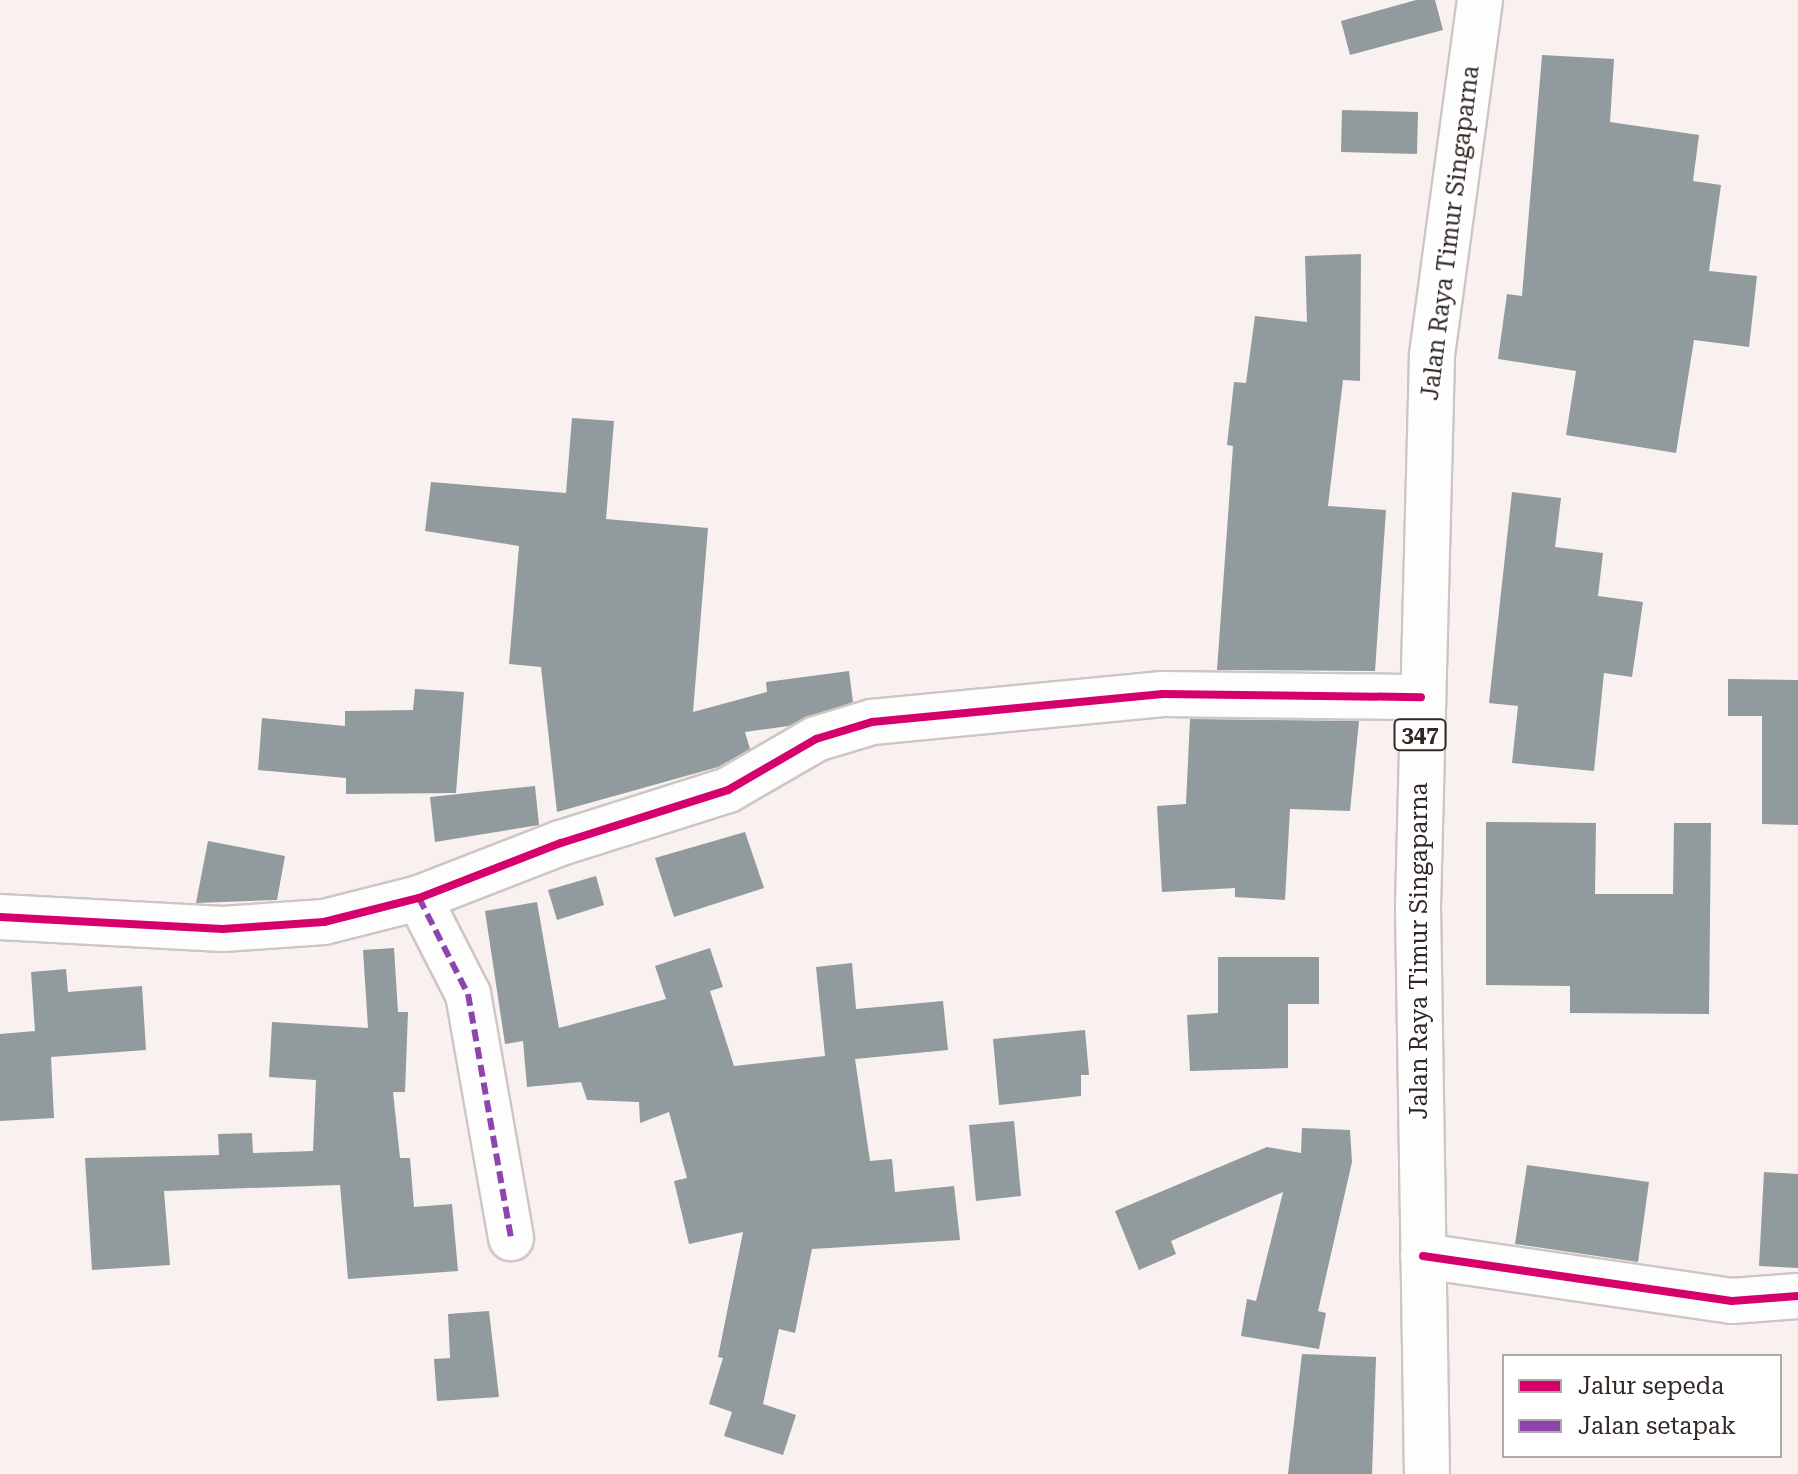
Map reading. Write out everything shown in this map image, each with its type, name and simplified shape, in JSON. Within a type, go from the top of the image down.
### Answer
[{"type":"street","name":"Jalan Raya Timur Singaparna","points":[[1427,1474],[1421,697],[1432,355],[1480,0]]},
{"type":"street","points":[[0,917],[223,929],[324,922],[419,898],[561,843],[728,790],[816,739],[872,722],[1163,694],[1421,697]]},
{"type":"street","points":[[419,898],[468,994],[477,1026],[511,1238]]},
{"type":"street","points":[[1423,1256],[1732,1301],[1798,1296]]},
{"type":"building","points":[[1416,0],[1435,0],[1443,30],[1350,55],[1341,21]]},
{"type":"building","points":[[1542,55],[1614,59],[1610,122],[1699,135],[1693,181],[1721,185],[1709,271],[1757,276],[1749,347],[1694,340],[1676,453],[1566,435],[1576,371],[1498,359],[1507,294],[1522,296]]},
{"type":"building","points":[[1342,110],[1418,112],[1417,154],[1341,152]]},
{"type":"building","points":[[1361,254],[1360,381],[1343,380],[1328,506],[1386,510],[1375,671],[1217,670],[1233,446],[1227,445],[1234,382],[1246,383],[1255,316],[1307,322],[1305,256]]},
{"type":"building","points":[[572,418],[614,421],[606,519],[708,528],[693,712],[767,692],[766,682],[849,671],[853,702],[788,726],[745,732],[750,749],[718,767],[557,812],[541,667],[509,664],[519,546],[425,531],[431,482],[566,493]]},
{"type":"building","points":[[1512,492],[1561,498],[1555,547],[1603,553],[1598,596],[1643,602],[1632,677],[1604,673],[1594,771],[1512,763],[1518,706],[1489,703]]},
{"type":"building","points":[[1728,679],[1798,680],[1798,825],[1762,824],[1762,716],[1728,716]]},
{"type":"building","points":[[415,689],[464,692],[456,793],[346,794],[346,778],[258,770],[262,718],[345,726],[345,711],[413,710]]},
{"type":"building","points":[[1190,719],[1359,721],[1350,811],[1290,809],[1285,900],[1235,897],[1235,888],[1162,892],[1157,806],[1186,804]]},
{"type":"building","points":[[535,786],[539,825],[435,842],[430,797]]},
{"type":"building","points":[[1486,822],[1596,823],[1595,894],[1673,894],[1674,823],[1711,823],[1709,1014],[1570,1013],[1570,986],[1486,985]]},
{"type":"building","points":[[745,832],[764,888],[674,917],[655,858]]},
{"type":"building","points":[[208,841],[285,856],[277,900],[196,903]]},
{"type":"building","points":[[596,876],[604,905],[557,920],[548,890]]},
{"type":"building","points":[[537,902],[559,1028],[666,999],[655,966],[710,948],[723,987],[710,991],[734,1066],[825,1056],[816,967],[852,963],[856,1009],[943,1001],[948,1050],[855,1059],[870,1161],[892,1159],[895,1192],[954,1186],[960,1240],[812,1249],[795,1333],[779,1329],[763,1404],[796,1415],[783,1455],[724,1436],[732,1412],[709,1404],[723,1358],[718,1357],[743,1232],[689,1244],[674,1181],[687,1178],[669,1112],[640,1123],[639,1102],[587,1100],[581,1082],[527,1087],[523,1041],[505,1044],[485,911]]},
{"type":"building","points":[[394,948],[398,1012],[408,1012],[405,1092],[393,1092],[400,1158],[410,1158],[414,1207],[452,1204],[458,1271],[348,1279],[340,1185],[164,1191],[170,1265],[92,1270],[85,1158],[219,1155],[218,1134],[252,1133],[253,1153],[313,1151],[316,1080],[269,1077],[272,1022],[368,1028],[363,950]]},
{"type":"building","points":[[1218,957],[1319,957],[1319,1004],[1288,1004],[1288,1068],[1190,1071],[1187,1015],[1218,1013]]},
{"type":"building","points":[[66,969],[68,992],[142,986],[146,1050],[51,1057],[54,1118],[0,1121],[0,1034],[35,1031],[31,972]]},
{"type":"building","points":[[1085,1030],[1089,1075],[1081,1075],[1081,1096],[999,1105],[993,1039]]},
{"type":"building","points":[[1014,1121],[1021,1196],[976,1201],[969,1125]]},
{"type":"building","points":[[1302,1128],[1350,1130],[1352,1162],[1318,1311],[1326,1313],[1319,1349],[1241,1336],[1247,1299],[1256,1301],[1283,1192],[1171,1241],[1176,1254],[1139,1270],[1115,1211],[1267,1147],[1301,1153]]},
{"type":"building","points":[[1527,1165],[1649,1182],[1638,1262],[1515,1244]]},
{"type":"building","points":[[1764,1172],[1798,1174],[1798,1268],[1759,1266]]},
{"type":"building","points":[[489,1311],[499,1397],[437,1401],[434,1359],[450,1358],[448,1314]]},
{"type":"building","points":[[1302,1354],[1376,1357],[1372,1474],[1288,1474]]},
{"type":"marked path","points":[[419,898],[468,994],[511,1238]]},
{"type":"cycle path","points":[[0,917],[223,929],[324,922],[419,898],[561,843],[728,790],[816,739],[872,722],[1163,694],[1421,697]]},
{"type":"cycle path","points":[[1423,1256],[1732,1301],[1798,1296]]}]
